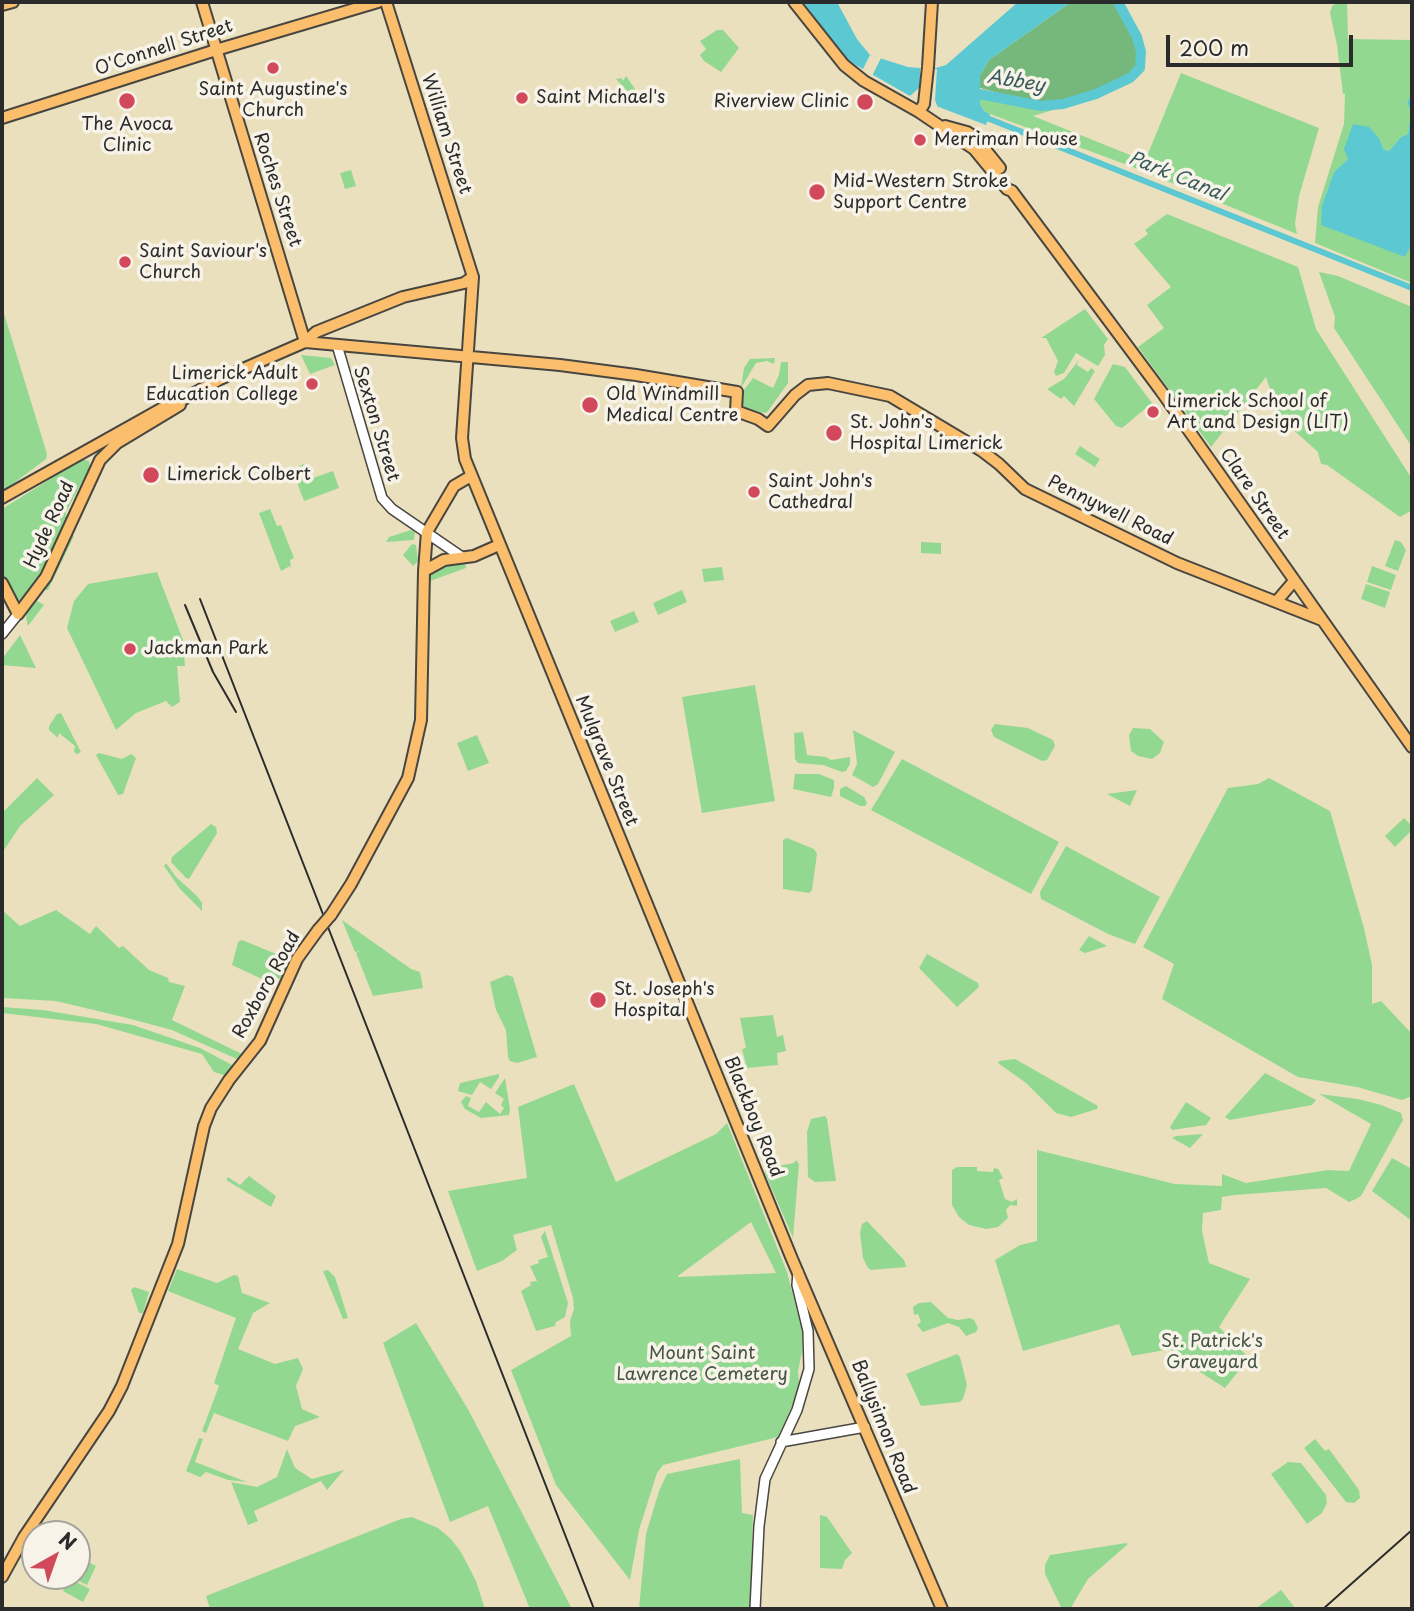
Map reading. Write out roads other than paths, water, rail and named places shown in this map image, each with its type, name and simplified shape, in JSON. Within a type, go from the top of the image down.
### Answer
[{"type":"main road","points":[[2,5],[13,2]]},
{"type":"main road","name":"Roches Street","points":[[202,2],[305,342]]},
{"type":"main road","name":"O'Connell Street","points":[[2,118],[379,2]]},
{"type":"main road","name":"William Street","points":[[386,2],[473,277]]},
{"type":"main road","name":"Clare Street","points":[[794,2],[844,65],[864,80],[921,108],[937,124],[974,149],[1007,189],[1012,191],[1145,370],[1412,747]]},
{"type":"main road","points":[[921,108],[928,67],[932,2]]},
{"type":"main road","points":[[2,498],[175,401],[305,342],[312,335],[330,326],[402,297],[464,283],[473,277]]},
{"type":"main road","name":"Mulgrave Street","points":[[473,277],[462,438],[465,460],[682,989]]},
{"type":"main road","points":[[330,326],[331,339],[337,345]]},
{"type":"main road","points":[[305,342],[469,357]]},
{"type":"main road","name":"Pennywell Road","points":[[469,357],[560,365],[737,392],[736,411],[768,426],[808,384],[828,383],[890,396],[982,451],[1025,489],[1177,563],[1322,620]]},
{"type":"main road","points":[[85,451],[98,456],[100,460],[117,443],[180,406],[181,400]]},
{"type":"main road","name":"Hyde Road","points":[[18,614],[46,577],[100,460]]},
{"type":"main road","name":"Roxboro Road","points":[[2,1577],[17,1548],[109,1411],[122,1386],[177,1244],[204,1126],[218,1095],[260,1041],[302,950],[337,907],[403,788],[414,759],[421,720],[427,532],[454,486],[471,476]]},
{"type":"main road","points":[[424,571],[441,561],[474,556],[499,545]]},
{"type":"main road","points":[[1276,602],[1294,582]]},
{"type":"main road","points":[[2,583],[18,614]]},
{"type":"main road","name":"Blackboy Road","points":[[682,989],[792,1259]]},
{"type":"main road","name":"Ballysimon Road","points":[[792,1259],[942,1609]]},
{"type":"street","name":"Sexton Street","points":[[337,345],[382,498],[392,509],[462,557]]},
{"type":"street","name":"Hyde Road","points":[[2,634],[18,614]]},
{"type":"street","points":[[755,1609],[759,1526],[765,1479],[797,1410],[809,1369],[806,1315],[797,1285],[798,1271]]},
{"type":"street","points":[[781,1442],[865,1427]]},
{"type":"water","points":[[803,2],[837,2],[857,39],[870,55],[908,67],[932,69],[946,65],[1018,2],[1071,2],[989,60],[980,75],[980,104],[984,111],[990,114],[986,125],[910,96],[847,60]]},
{"type":"water","points":[[1412,94],[1412,243],[1405,257],[1321,225],[1322,205],[1334,172],[1348,159],[1344,149],[1353,124],[1369,127],[1379,138],[1383,149],[1389,151],[1401,137],[1408,134],[1411,112],[1407,102]]},
{"type":"waterway","name":"Abbey","points":[[969,92],[1041,106],[1063,104],[1096,94],[1130,78],[1140,68],[1141,52],[1137,37],[1118,2]]},
{"type":"waterway","name":"Park Canal","points":[[982,116],[1412,288]]},
{"type":"railway","points":[[200,599],[594,1609]]},
{"type":"railway","points":[[185,605],[213,672],[236,712]]},
{"type":"railway","points":[[1323,1609],[1412,1530]]},
{"type":"place","name":"Saint Augustine's Church","points":[[273,68]]},
{"type":"place","name":"Saint Michael's","points":[[522,98]]},
{"type":"place","name":"The Avoca Clinic","points":[[127,101]]},
{"type":"place","name":"Riverview Clinic","points":[[865,102]]},
{"type":"place","name":"Merriman House","points":[[920,140]]},
{"type":"place","name":"Mid-Western Stroke Support Centre","points":[[817,192]]},
{"type":"place","name":"Saint Saviour's Church","points":[[125,262]]},
{"type":"place","name":"Limerick Adult Education College","points":[[312,384]]},
{"type":"place","name":"Old Windmill Medical Centre","points":[[590,405]]},
{"type":"place","name":"Limerick School of Art and Design (LIT)","points":[[1153,412]]},
{"type":"place","name":"St. John's Hospital Limerick","points":[[834,433]]},
{"type":"place","name":"Limerick Colbert","points":[[151,475]]},
{"type":"place","name":"Saint John's Cathedral","points":[[754,492]]},
{"type":"place","name":"Jackman Park","points":[[130,649]]},
{"type":"place","name":"St. Joseph's Hospital","points":[[598,1000]]},
{"type":"park label","name":"St. Patrick's Graveyard","points":[[1212,1352]]},
{"type":"park label","name":"Mount Saint Lawrence Cemetery","points":[[702,1364]]}]
